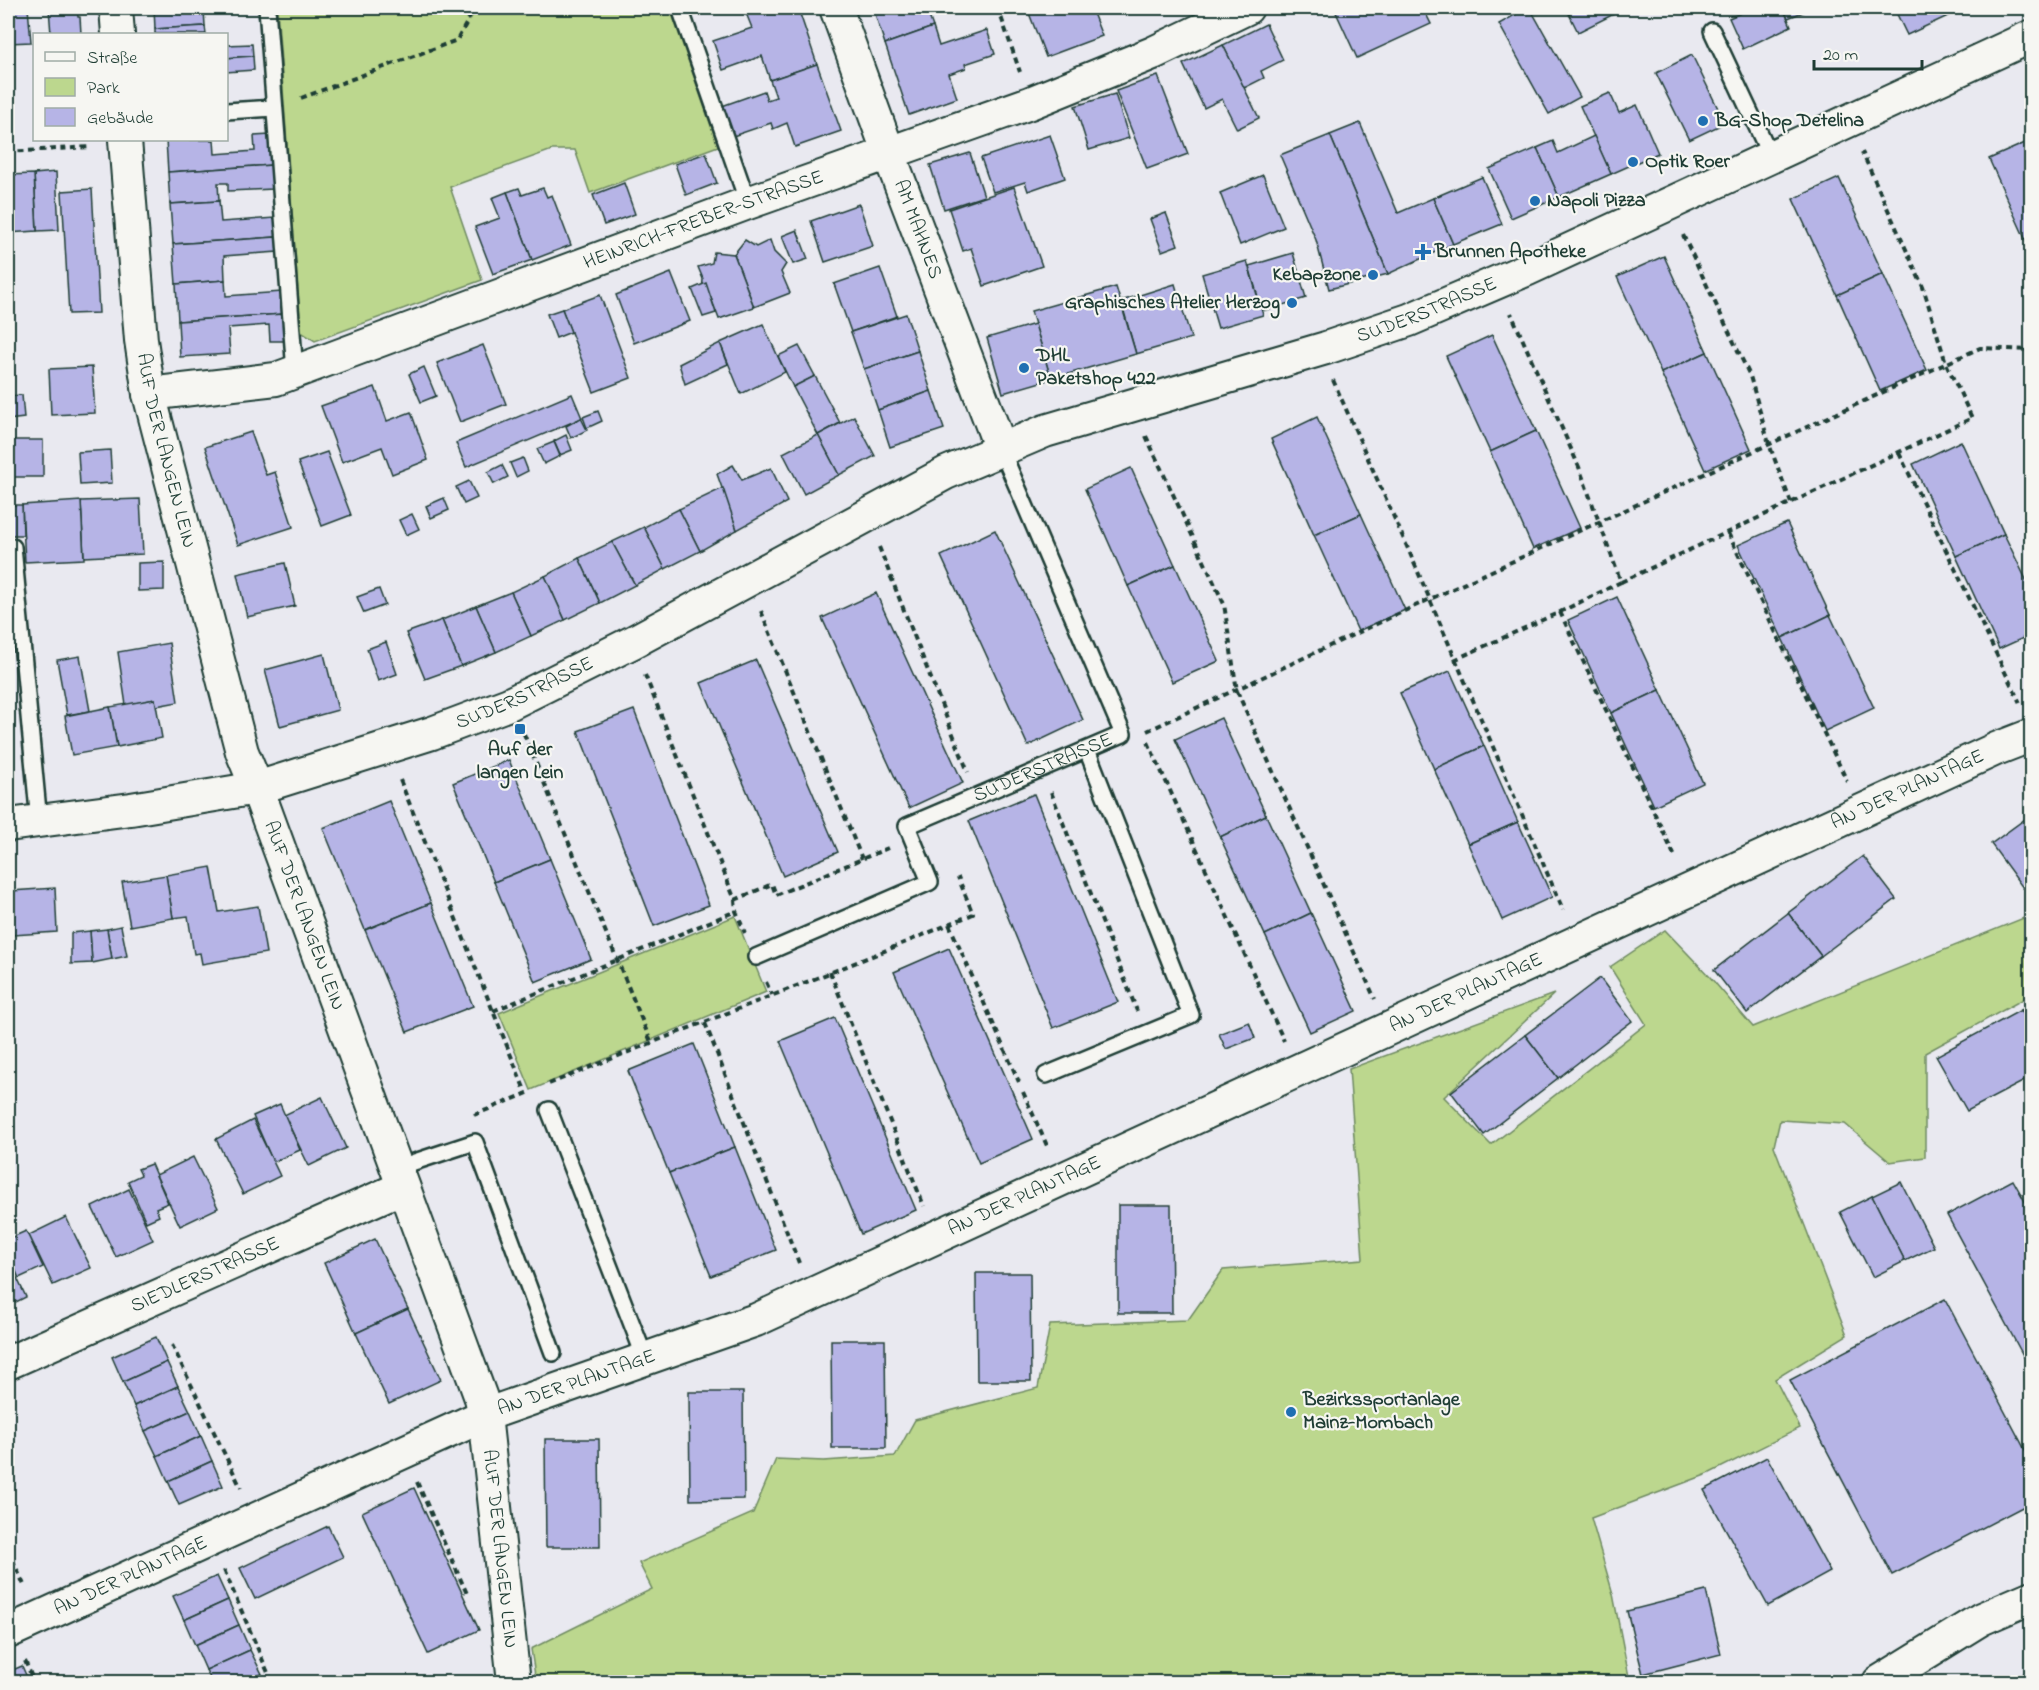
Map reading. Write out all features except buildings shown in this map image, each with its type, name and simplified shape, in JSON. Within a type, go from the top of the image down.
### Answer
[{"type":"street","points":[[116,8],[118,33]]},
{"type":"street","name":"AM MAHNES","points":[[836,8],[1001,448]]},
{"type":"street","name":"HEINRICH-FREBER-STRASSE","points":[[149,394],[276,379],[296,372],[748,203],[1030,103],[1153,53],[1247,8]]},
{"type":"street","name":"SUDERSTRASSE","points":[[8,825],[131,810],[257,788],[412,740],[509,704],[633,642],[946,473],[1001,448],[1045,431],[1326,348],[1409,320],[1528,269],[2031,36]]},
{"type":"street","name":"AUF DER LANGEN LEIN","points":[[125,142],[141,340],[149,394],[242,752],[481,1398],[485,1415],[514,1683]]},
{"type":"street","name":"AN DER PLANTAGE","points":[[8,1632],[485,1415],[756,1320],[1985,753],[2026,721]]},
{"type":"street","name":"SIEDLERSTRASSE","points":[[8,1363],[399,1178]]},
{"type":"street","points":[[1879,1683],[1981,1619],[2031,1597]]},
{"type":"lane","points":[[267,8],[296,372]]},
{"type":"lane","points":[[680,8],[748,203]]},
{"type":"lane","points":[[1712,30],[1771,157]]},
{"type":"lane","points":[[228,111],[274,105]]},
{"type":"lane","name":"SUDERSTRASSE","points":[[912,838],[907,826],[1123,734],[1001,448]]},
{"type":"lane","points":[[13,547],[39,822]]},
{"type":"lane","points":[[1046,1075],[1191,1015],[1087,750]]},
{"type":"lane","points":[[756,957],[930,882],[912,838]]},
{"type":"lane","points":[[549,1110],[645,1358]]},
{"type":"lane","points":[[399,1178],[475,1142],[553,1353]]},
{"type":"path","points":[[274,105],[288,102],[457,40],[475,8]]},
{"type":"path","points":[[998,8],[1030,103]]},
{"type":"path","points":[[8,152],[125,142]]},
{"type":"path","points":[[1454,660],[1972,418],[1946,363],[1923,287],[1857,143]]},
{"type":"path","points":[[1678,227],[1750,376],[1769,444],[1791,503]]},
{"type":"path","points":[[1507,304],[1579,467],[1621,582]]},
{"type":"path","points":[[1297,1071],[1143,733],[1980,348],[2031,351]]},
{"type":"path","points":[[1329,372],[1409,551],[1576,942]]},
{"type":"path","points":[[1142,427],[1224,604],[1237,691],[1370,988]]},
{"type":"path","points":[[1899,453],[2026,721]]},
{"type":"path","points":[[1728,533],[1861,811]]},
{"type":"path","points":[[875,538],[978,796]]},
{"type":"path","points":[[758,602],[862,859]]},
{"type":"path","points":[[1560,612],[1690,890]]},
{"type":"path","points":[[644,674],[735,900],[736,911],[772,995]]},
{"type":"path","points":[[524,733],[651,1042]]},
{"type":"path","points":[[1042,769],[1146,1034]]},
{"type":"path","points":[[396,771],[526,1093]]},
{"type":"path","points":[[735,900],[772,884],[776,895],[912,838]]},
{"type":"path","points":[[541,1087],[973,914],[955,870]]},
{"type":"path","points":[[493,1011],[736,911]]},
{"type":"path","points":[[949,924],[1062,1179]]},
{"type":"path","points":[[830,972],[920,1196]]},
{"type":"path","points":[[705,1023],[811,1294]]},
{"type":"path","points":[[473,1115],[534,1090]]},
{"type":"path","points":[[172,1346],[255,1518]]},
{"type":"path","points":[[404,1451],[471,1601]]},
{"type":"path","points":[[211,1539],[272,1683]]},
{"type":"path","points":[[8,1550],[40,1617]]},
{"type":"green space","points":[[277,8],[670,8],[718,146],[590,193],[575,150],[552,150],[450,187],[482,280],[315,341],[301,332]]},
{"type":"green space","points":[[2031,915],[2031,995],[1925,1053],[1925,1157],[1890,1162],[1845,1124],[1780,1120],[1774,1146],[1847,1335],[1775,1379],[1800,1428],[1708,1474],[1591,1518],[1613,1594],[1630,1682],[536,1682],[531,1649],[652,1589],[639,1563],[753,1513],[776,1459],[824,1461],[895,1456],[915,1420],[1038,1388],[1050,1325],[1188,1320],[1223,1270],[1363,1259],[1349,1069],[1554,994],[1444,1097],[1491,1145],[1646,1024],[1610,967],[1665,930],[1753,1027]]},
{"type":"green space","points":[[735,916],[766,992],[531,1090],[499,1013]]},
{"type":"place","name":"BG-Shop Detelina","points":[[1703,121]]},
{"type":"place","name":"Optik Roer","points":[[1633,162]]},
{"type":"place","name":"Napoli Pizza","points":[[1535,201]]},
{"type":"place","name":"Brunnen Apotheke","points":[[1423,252]]},
{"type":"place","name":"Kebapzone","points":[[1373,275]]},
{"type":"place","name":"Graphisches Atelier Herzog","points":[[1292,303]]},
{"type":"place","name":"DHL Paketshop 422","points":[[1024,368]]},
{"type":"place","name":"Auf der langen Lein","points":[[520,729]]},
{"type":"place","name":"Bezirkssportanlage Mainz-Mombach","points":[[1291,1412]]}]
